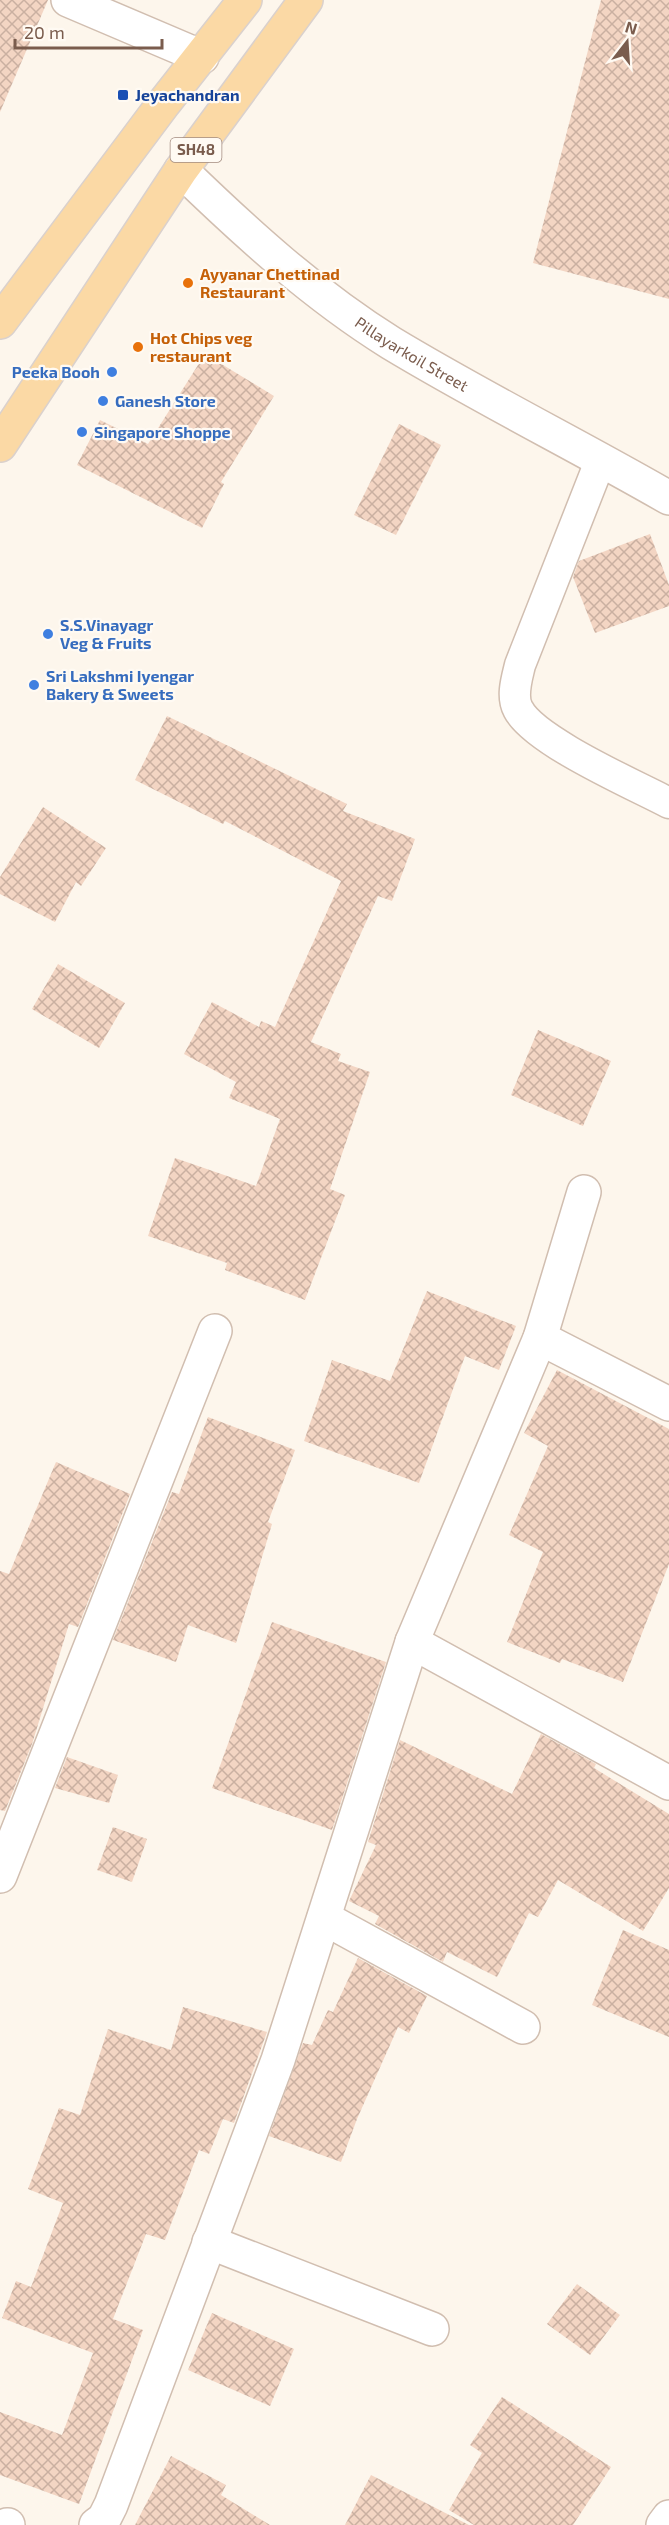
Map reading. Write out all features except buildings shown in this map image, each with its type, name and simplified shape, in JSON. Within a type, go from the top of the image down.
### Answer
[{"type":"main road","points":[[0,322],[245,0]]},
{"type":"main road","name":"SH48","points":[[0,445],[181,170],[306,0]]},
{"type":"street","points":[[68,0],[202,57]]},
{"type":"street","name":"Pillayarkoil Street","points":[[181,170],[232,219],[302,279],[390,342],[669,498]]},
{"type":"street","points":[[96,2525],[104,2519],[111,2505],[278,2060],[412,1642],[540,1338],[584,1192]]},
{"type":"street","points":[[0,1876],[215,1331]]},
{"type":"street","points":[[540,1338],[669,1404]]},
{"type":"street","points":[[412,1642],[669,1784]]},
{"type":"street","points":[[324,1918],[523,2027]]},
{"type":"street","points":[[209,2242],[432,2329]]},
{"type":"street","points":[[663,2525],[669,2517]]},
{"type":"lane","points":[[601,459],[520,664],[514,686],[517,708],[531,725],[578,756],[669,803]]},
{"type":"place","name":"Jeyachandran","points":[[123,95]]},
{"type":"place","name":"Ayyanar Chettinad Restaurant","points":[[188,283]]},
{"type":"place","name":"Hot Chips veg restaurant","points":[[138,347]]},
{"type":"place","name":"Peeka Booh","points":[[112,372]]},
{"type":"place","name":"Ganesh Store","points":[[103,401]]},
{"type":"place","name":"Singapore Shoppe","points":[[82,432]]},
{"type":"place","name":"S.S.Vinayagr Veg & Fruits","points":[[48,634]]},
{"type":"place","name":"Sri Lakshmi Iyengar Bakery & Sweets","points":[[34,685]]}]
